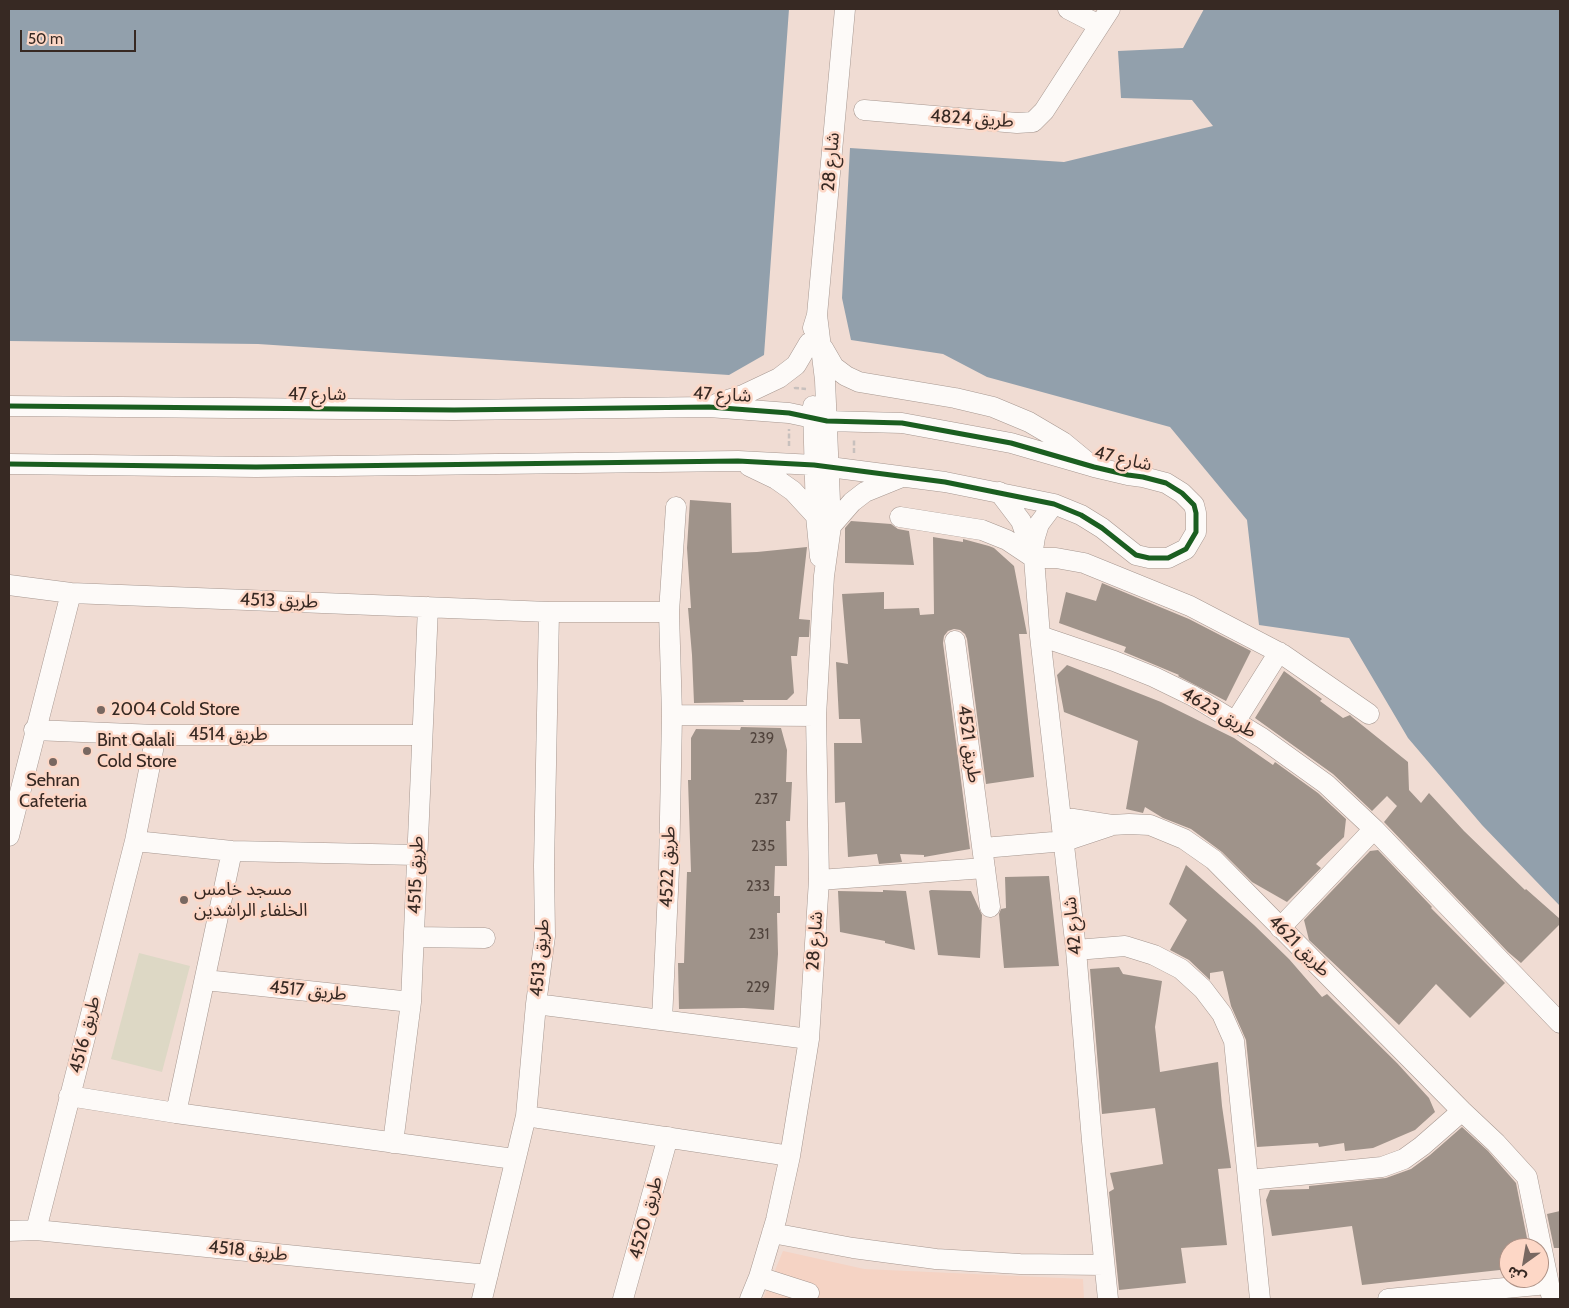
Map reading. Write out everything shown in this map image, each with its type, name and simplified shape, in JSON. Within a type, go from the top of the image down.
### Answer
[{"type":"street","name":"شارع 28","points":[[750,1299],[759,1277],[772,1233],[790,1156],[809,1039],[819,880],[816,716],[824,576],[822,466],[816,345],[844,9]]},
{"type":"street","points":[[1068,9],[1104,17]]},
{"type":"street","name":"طريق 4824","points":[[864,110],[1017,123],[1033,122],[1044,111],[1104,17]]},
{"type":"street","points":[[709,407],[743,395],[779,378],[796,365],[816,345],[834,367],[846,376],[859,382],[955,398],[993,407],[1029,422],[1063,442],[1094,467]]},
{"type":"street","name":"شارع 47","points":[[9,406],[454,410],[709,407],[789,413],[820,419],[902,423],[1011,443],[1094,467],[1166,483],[1182,493],[1194,505],[1196,532],[1186,549],[1168,558],[1149,558],[1136,555],[1102,528],[1081,515],[1054,504],[999,492],[903,476],[822,466],[738,461],[256,467],[9,464]]},
{"type":"street","points":[[738,461],[776,479],[793,491],[823,521],[847,508],[865,492],[903,476]]},
{"type":"street","name":"شارع 42","points":[[999,492],[1021,521],[1033,555]]},
{"type":"street","name":"شارع 42","points":[[1054,504],[1039,524],[1035,536],[1033,555],[1040,636],[1076,950],[1092,1142],[1108,1299]]},
{"type":"street","name":"طريق 4522","points":[[662,1020],[669,869],[672,714],[669,612],[676,507]]},
{"type":"street","points":[[900,517],[982,530],[1007,540],[1033,555],[1084,563],[1190,606],[1278,652],[1369,714]]},
{"type":"street","name":"طريق 4513","points":[[9,586],[71,593],[428,607],[500,608],[549,612],[669,612]]},
{"type":"street","points":[[9,836],[34,730],[71,593]]},
{"type":"street","name":"طريق 4515","points":[[393,1142],[411,1002],[428,607]]},
{"type":"street","name":"طريق 4513","points":[[482,1299],[514,1159],[526,1116],[536,1004],[545,936],[544,866],[549,612]]},
{"type":"street","name":"طريق 4623","points":[[1040,636],[1114,660],[1193,696],[1262,738],[1326,784],[1374,829]]},
{"type":"street","name":"طريق 4521","points":[[956,641],[990,907]]},
{"type":"street","points":[[1235,722],[1278,652]]},
{"type":"street","points":[[672,714],[816,716]]},
{"type":"street","name":"طريق 4514","points":[[34,730],[156,736],[422,735]]},
{"type":"street","name":"طريق 4516","points":[[36,1230],[135,841],[156,736]]},
{"type":"street","name":"طريق 4621","points":[[1062,819],[1112,825],[1150,825],[1184,839],[1214,860],[1496,1143],[1527,1177],[1550,1292],[1388,1299]]},
{"type":"street","name":"طريق 4621","points":[[1065,841],[1112,825]]},
{"type":"street","points":[[1280,928],[1374,829],[1560,1023]]},
{"type":"street","points":[[135,841],[232,851],[417,855]]},
{"type":"street","points":[[983,848],[1065,841]]},
{"type":"street","points":[[176,1113],[232,851]]},
{"type":"street","points":[[819,880],[985,868]]},
{"type":"street","points":[[414,937],[485,938]]},
{"type":"street","points":[[1076,950],[1125,946],[1154,955],[1181,969],[1208,995],[1222,1014],[1234,1041],[1260,1299]]},
{"type":"street","name":"طريق 4517","points":[[205,980],[411,1002]]},
{"type":"street","points":[[536,1004],[809,1039]]},
{"type":"street","points":[[69,1096],[176,1113],[514,1159]]},
{"type":"street","points":[[1249,1180],[1382,1167],[1404,1158],[1416,1150],[1462,1111]]},
{"type":"street","points":[[526,1116],[790,1156]]},
{"type":"street","name":"طريق 4520","points":[[623,1299],[668,1138]]},
{"type":"street","name":"طريق 4518","points":[[9,1231],[36,1230],[488,1275]]},
{"type":"street","points":[[772,1233],[853,1248],[894,1261],[1104,1265]]},
{"type":"street","points":[[759,1277],[809,1293]]},
{"type":"path","points":[[789,465],[789,413],[795,388]]},
{"type":"shaded area","points":[[139,953],[190,966],[162,1072],[111,1059]]},
{"type":"shaded area","points":[[783,1251],[864,1269],[1083,1279],[1084,1299],[763,1299]]},
{"type":"water","points":[[9,9],[789,9],[764,355],[729,375],[258,344],[9,341]]},
{"type":"water","points":[[1204,9],[1560,9],[1560,906],[1482,825],[1408,738],[1349,638],[1259,625],[1247,520],[1170,427],[987,377],[943,354],[851,340],[842,298],[850,148],[1064,162],[1213,126],[1192,100],[1121,98],[1118,51],[1183,48]]},
{"type":"building","points":[[690,500],[731,503],[732,553],[807,547],[799,619],[810,620],[809,637],[799,637],[797,656],[791,656],[794,693],[787,700],[694,703],[688,608],[691,608],[687,548]]},
{"type":"building","points":[[851,521],[891,524],[898,529],[909,531],[914,565],[845,563],[845,528]]},
{"type":"building","points":[[933,537],[963,542],[963,539],[989,546],[994,548],[1014,566],[1027,634],[1019,634],[1034,777],[986,784],[967,639],[960,630],[948,631],[944,636],[943,643],[970,849],[924,857],[924,855],[900,854],[902,862],[879,864],[877,854],[848,857],[845,802],[835,803],[834,743],[862,743],[860,719],[839,719],[836,662],[848,664],[842,594],[884,592],[884,609],[919,608],[920,615],[934,614]]},
{"type":"building","points":[[1102,583],[1189,619],[1251,651],[1226,701],[1179,675],[1124,652],[1126,647],[1059,623],[1066,592],[1096,601]]},
{"type":"building","points":[[1067,665],[1161,702],[1234,738],[1273,765],[1275,762],[1318,793],[1346,819],[1344,837],[1316,864],[1321,868],[1287,902],[1252,882],[1222,852],[1191,829],[1163,818],[1145,807],[1143,813],[1126,809],[1138,741],[1064,712],[1057,675]]},
{"type":"building","points":[[1284,671],[1322,699],[1320,701],[1343,718],[1350,715],[1408,762],[1409,790],[1421,803],[1429,793],[1464,831],[1525,890],[1560,919],[1560,924],[1521,963],[1508,952],[1384,822],[1397,806],[1387,796],[1372,811],[1333,774],[1255,718]]},
{"type":"building","points":[[741,727],[781,728],[787,750],[786,782],[792,782],[790,821],[786,821],[787,866],[775,866],[774,896],[780,896],[780,913],[777,913],[778,954],[774,1010],[744,1008],[679,1009],[678,963],[684,963],[687,872],[691,872],[688,780],[691,780],[691,738],[696,729],[740,730]]},
{"type":"building","points":[[1378,850],[1431,908],[1505,983],[1470,1018],[1436,984],[1399,1025],[1309,940],[1304,920],[1370,851]]},
{"type":"building","points":[[1186,865],[1254,925],[1289,959],[1322,997],[1327,994],[1397,1063],[1429,1098],[1435,1112],[1415,1130],[1373,1148],[1345,1151],[1344,1143],[1319,1147],[1318,1143],[1257,1147],[1246,1040],[1231,1006],[1223,971],[1210,973],[1210,980],[1189,960],[1170,950],[1187,920],[1169,904]]},
{"type":"building","points":[[1049,876],[1059,966],[1004,968],[999,914],[1001,909],[1006,908],[1005,877]]},
{"type":"building","points":[[883,890],[906,891],[915,950],[885,943],[885,941],[840,932],[838,891],[883,892]]},
{"type":"building","points":[[929,891],[971,891],[982,915],[980,958],[938,955]]},
{"type":"building","points":[[1119,967],[1123,974],[1162,981],[1155,1027],[1160,1072],[1218,1062],[1231,1168],[1218,1169],[1227,1245],[1181,1248],[1186,1283],[1119,1290],[1109,1192],[1114,1189],[1110,1173],[1163,1164],[1155,1108],[1102,1114],[1090,969]]},
{"type":"building","points":[[1462,1127],[1488,1151],[1516,1183],[1527,1238],[1499,1238],[1499,1270],[1362,1285],[1352,1226],[1272,1236],[1266,1200],[1270,1190],[1309,1189],[1309,1186],[1386,1178],[1411,1169]]},
{"type":"building","points":[[1560,1211],[1560,1248],[1554,1248],[1547,1214]]},
{"type":"cycle path","points":[[9,406],[454,410],[709,407],[789,413],[827,421],[902,423],[1011,443],[1094,467],[1166,483],[1182,493],[1194,505],[1196,532],[1186,549],[1168,558],[1149,558],[1136,555],[1102,528],[1081,515],[1054,504],[945,482],[814,465],[738,461],[256,467],[9,464]]},
{"type":"place","name":"2004 Cold Store","points":[[101,710]]},
{"type":"place","name":"Bint Qalali Cold Store","points":[[87,751]]},
{"type":"place","name":"Sehran Cafeteria","points":[[53,762]]},
{"type":"place","name":"مسجد خامس الخلفاء الراشدين","points":[[184,900]]}]
